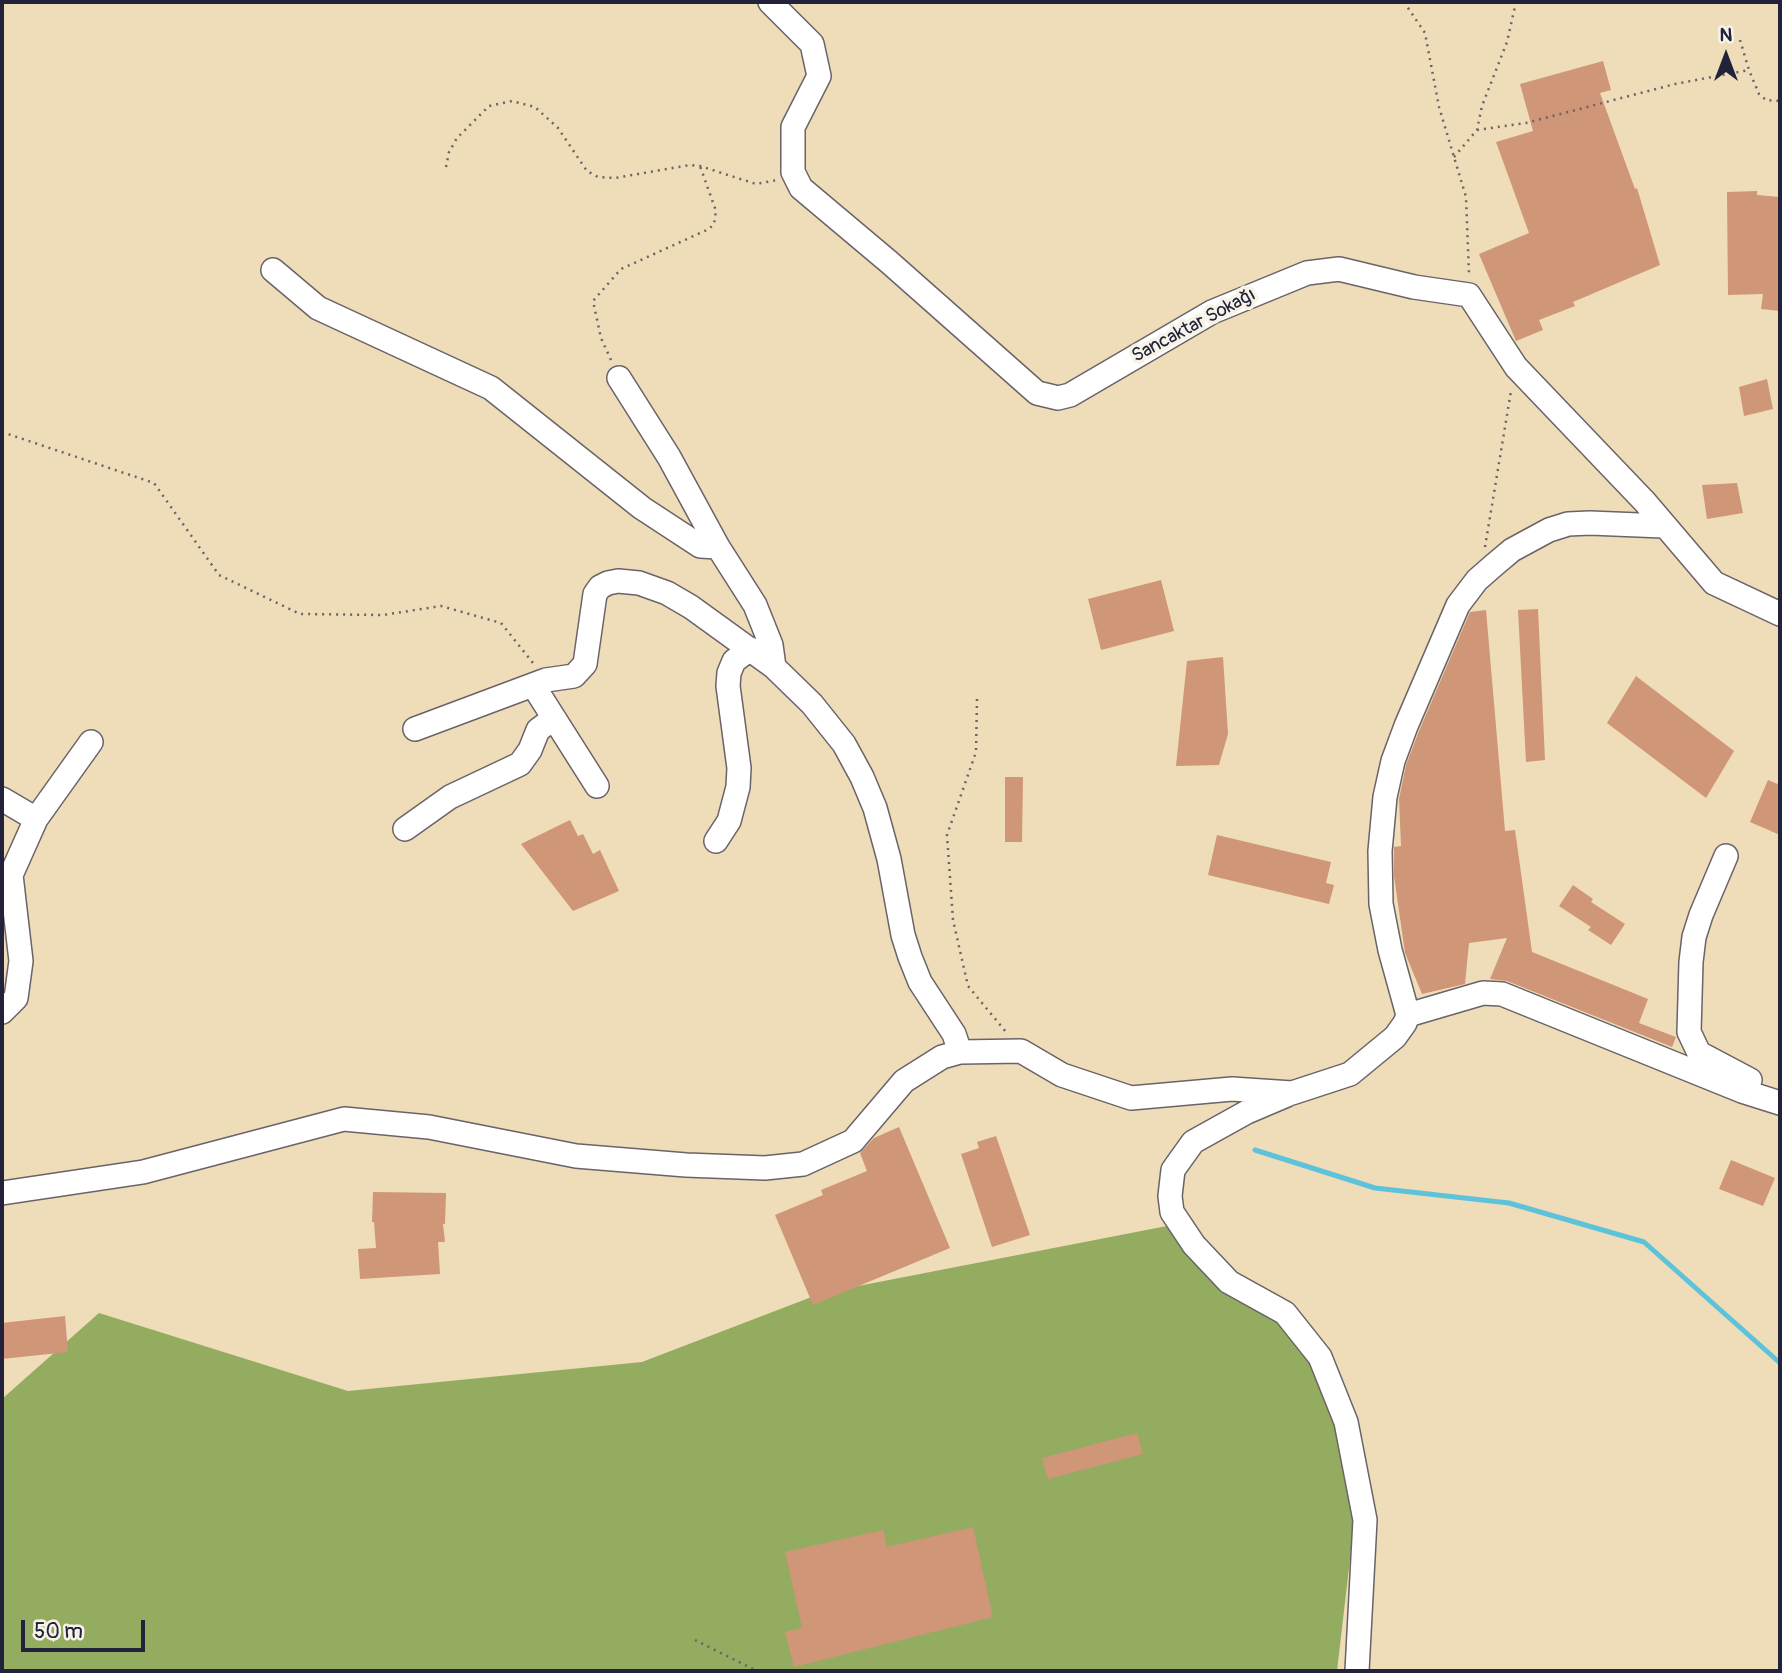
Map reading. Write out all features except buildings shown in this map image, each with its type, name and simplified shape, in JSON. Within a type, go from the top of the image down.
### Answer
[{"type":"street","points":[[770,2],[812,44],[819,76],[793,127],[793,172]]},
{"type":"street","name":"Sancaktar Sokağı","points":[[793,172],[801,188],[1003,361],[1025,384],[1050,398],[1070,395],[1212,312],[1307,273],[1339,269],[1414,287],[1469,295]]},
{"type":"street","points":[[273,270],[318,308],[491,388],[642,508],[699,545],[718,547]]},
{"type":"street","points":[[1469,295],[1516,367],[1645,502],[1714,583],[1780,614]]},
{"type":"street","points":[[619,379],[669,457],[718,547],[755,605],[771,645],[774,667]]},
{"type":"street","points":[[1357,1671],[1366,1520],[1346,1422],[1320,1357],[1284,1313],[1229,1282],[1194,1245],[1172,1212],[1170,1196],[1173,1170],[1193,1142],[1247,1112],[1292,1093],[1350,1074],[1395,1037],[1405,1023],[1408,1015],[1390,950],[1381,904],[1380,851],[1385,797],[1402,738],[1452,615],[1477,580],[1532,538],[1568,524],[1663,526]]},
{"type":"street","points":[[415,729],[539,682],[574,676],[585,664],[594,594],[600,587],[618,581],[639,583],[667,593],[708,618],[774,667],[831,726],[862,776],[875,808],[910,957],[920,982],[954,1034],[960,1052]]},
{"type":"street","points":[[716,841],[729,821],[738,787],[738,759],[728,686],[729,673],[734,661],[750,649]]},
{"type":"street","points":[[539,682],[554,718],[597,786]]},
{"type":"street","points":[[405,830],[450,797],[520,764],[530,750],[538,730],[554,718]]},
{"type":"street","points":[[2,1012],[16,998],[21,961],[6,869],[36,819],[92,742]]},
{"type":"street","points":[[2,799],[36,819]]},
{"type":"street","points":[[1726,856],[1694,937],[1689,1032],[1699,1053],[1769,1090],[1777,1102]]},
{"type":"street","points":[[1408,1015],[1483,993],[1502,994],[1777,1102]]},
{"type":"street","points":[[2,1192],[143,1171],[344,1119],[429,1127],[576,1156],[725,1167],[765,1168],[803,1164],[853,1141],[904,1081],[942,1057],[960,1052],[1021,1051],[1062,1075],[1131,1098],[1232,1089],[1292,1093]]},
{"type":"path","points":[[1404,2],[1425,33],[1439,107],[1466,197],[1469,295]]},
{"type":"path","points":[[1454,157],[1477,130],[1482,106],[1507,42],[1516,2]]},
{"type":"path","points":[[1740,40],[1759,94],[1766,100],[1780,101]]},
{"type":"path","points":[[1477,130],[1527,122],[1675,84],[1749,70]]},
{"type":"path","points":[[446,167],[449,152],[457,138],[489,106],[512,101],[535,107],[558,128],[587,171],[598,177],[615,178],[679,166],[700,166],[756,184],[775,182],[793,172]]},
{"type":"path","points":[[619,379],[601,338],[593,301],[621,268],[709,229],[714,224],[716,211],[700,166]]},
{"type":"path","points":[[1477,580],[1516,367]]},
{"type":"path","points":[[2,432],[154,483],[219,575],[300,614],[383,615],[441,606],[501,623],[539,682]]},
{"type":"path","points":[[977,699],[976,752],[947,835],[953,920],[968,986],[1021,1051]]},
{"type":"path","points":[[695,1640],[757,1671]]},
{"type":"green space","points":[[1167,1226],[1320,1351],[1355,1516],[1337,1671],[2,1671],[2,1399],[99,1313],[348,1391],[642,1362],[822,1293]]},
{"type":"waterway","points":[[1255,1150],[1375,1188],[1509,1203],[1644,1242],[1780,1363]]}]
